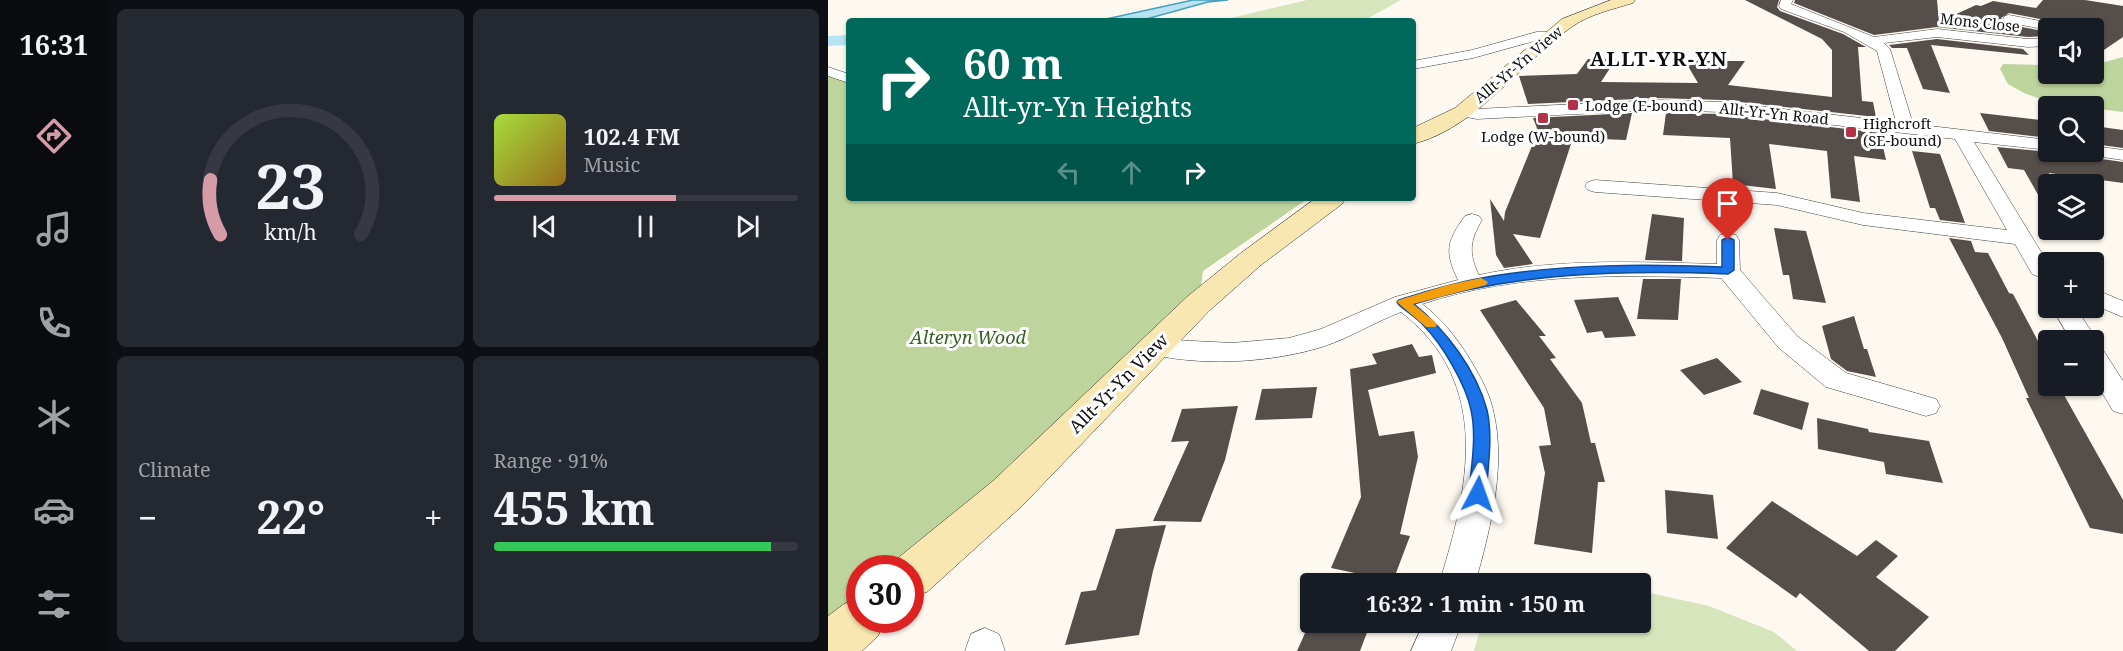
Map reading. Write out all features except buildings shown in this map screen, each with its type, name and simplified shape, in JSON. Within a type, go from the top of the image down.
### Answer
[{"type":"street","name":"Allt-Yr-Yn View","points":[[1416,135],[1462,112],[1549,36],[1581,15],[1628,0]]},
{"type":"street","points":[[1787,0],[1785,6],[1838,25],[1872,41],[1883,49],[1906,128]]},
{"type":"street","name":"Mons Close","points":[[2009,19],[2038,25]]},
{"type":"street","name":"Mons Close","points":[[1872,41],[1937,33],[2038,42]]},
{"type":"street","points":[[1416,64],[1473,54],[1537,36],[1549,36]]},
{"type":"street","points":[[828,70],[846,78]]},
{"type":"street","name":"Allt-Yr-Yn Road","points":[[1462,112],[1477,114],[1657,105],[1712,107],[2038,144]]},
{"type":"street","points":[[1961,134],[2038,263]]},
{"type":"street","points":[[2104,152],[2123,155]]},
{"type":"street","points":[[1595,186],[1777,199],[1863,219],[2023,239]]},
{"type":"street","name":"Allt-Yr-Yn View","points":[[924,565],[1008,493],[1199,303],[1251,259],[1329,201]]},
{"type":"street","points":[[1472,220],[1460,238],[1458,249],[1460,261],[1472,284]]},
{"type":"street","points":[[1728,240],[1728,270],[1788,342],[1836,380],[1926,406]]},
{"type":"street","points":[[1155,347],[1216,353],[1265,351],[1309,342],[1404,302],[1504,278],[1603,270],[1659,268],[1728,270]]},
{"type":"street","points":[[2104,301],[2123,310]]},
{"type":"street","points":[[1404,302],[1430,323],[1452,354],[1466,378],[1479,410],[1482,444],[1478,494],[1468,547],[1460,573]]},
{"type":"street","points":[[2108,365],[2123,404]]},
{"type":"street","points":[[828,648],[846,633]]},
{"type":"street","points":[[1431,651],[1438,633]]},
{"type":"green space","points":[[1307,0],[1401,0],[1368,18],[1230,18]]},
{"type":"green space","points":[[2123,57],[2123,112],[2104,110],[2104,96],[2038,96],[2038,98],[2008,84],[2000,69],[2003,64],[2038,65],[2038,84],[2104,84],[2104,62]]},
{"type":"green space","name":"Alteryn Wood","points":[[828,71],[846,78],[846,201],[1305,201],[1203,271],[1199,303],[924,555],[846,555],[846,633],[828,648]]},
{"type":"green space","points":[[1651,593],[1709,606],[1774,632],[1797,651],[1474,651],[1479,633],[1651,633]]},
{"type":"water","points":[[1193,0],[1228,0],[1208,2],[1150,18],[1111,18]]},
{"type":"waterway","points":[[828,41],[846,40]]},
{"type":"slow traffic","points":[[1431,325],[1404,302],[1481,282]]},
{"type":"place","name":"Lodge (E-bound)","points":[[1573,105]]},
{"type":"place","name":"Lodge (W-bound)","points":[[1543,118]]},
{"type":"place","name":"Highcroft (SE-bound)","points":[[1851,132]]},
{"type":"district","name":"ALLT-YR-YN","points":[[1659,58]]},
{"type":"route","points":[[1478,494],[1482,444],[1479,410],[1466,378],[1452,354],[1430,323],[1404,302],[1493,279],[1603,270],[1659,268],[1728,270],[1728,240]]}]
